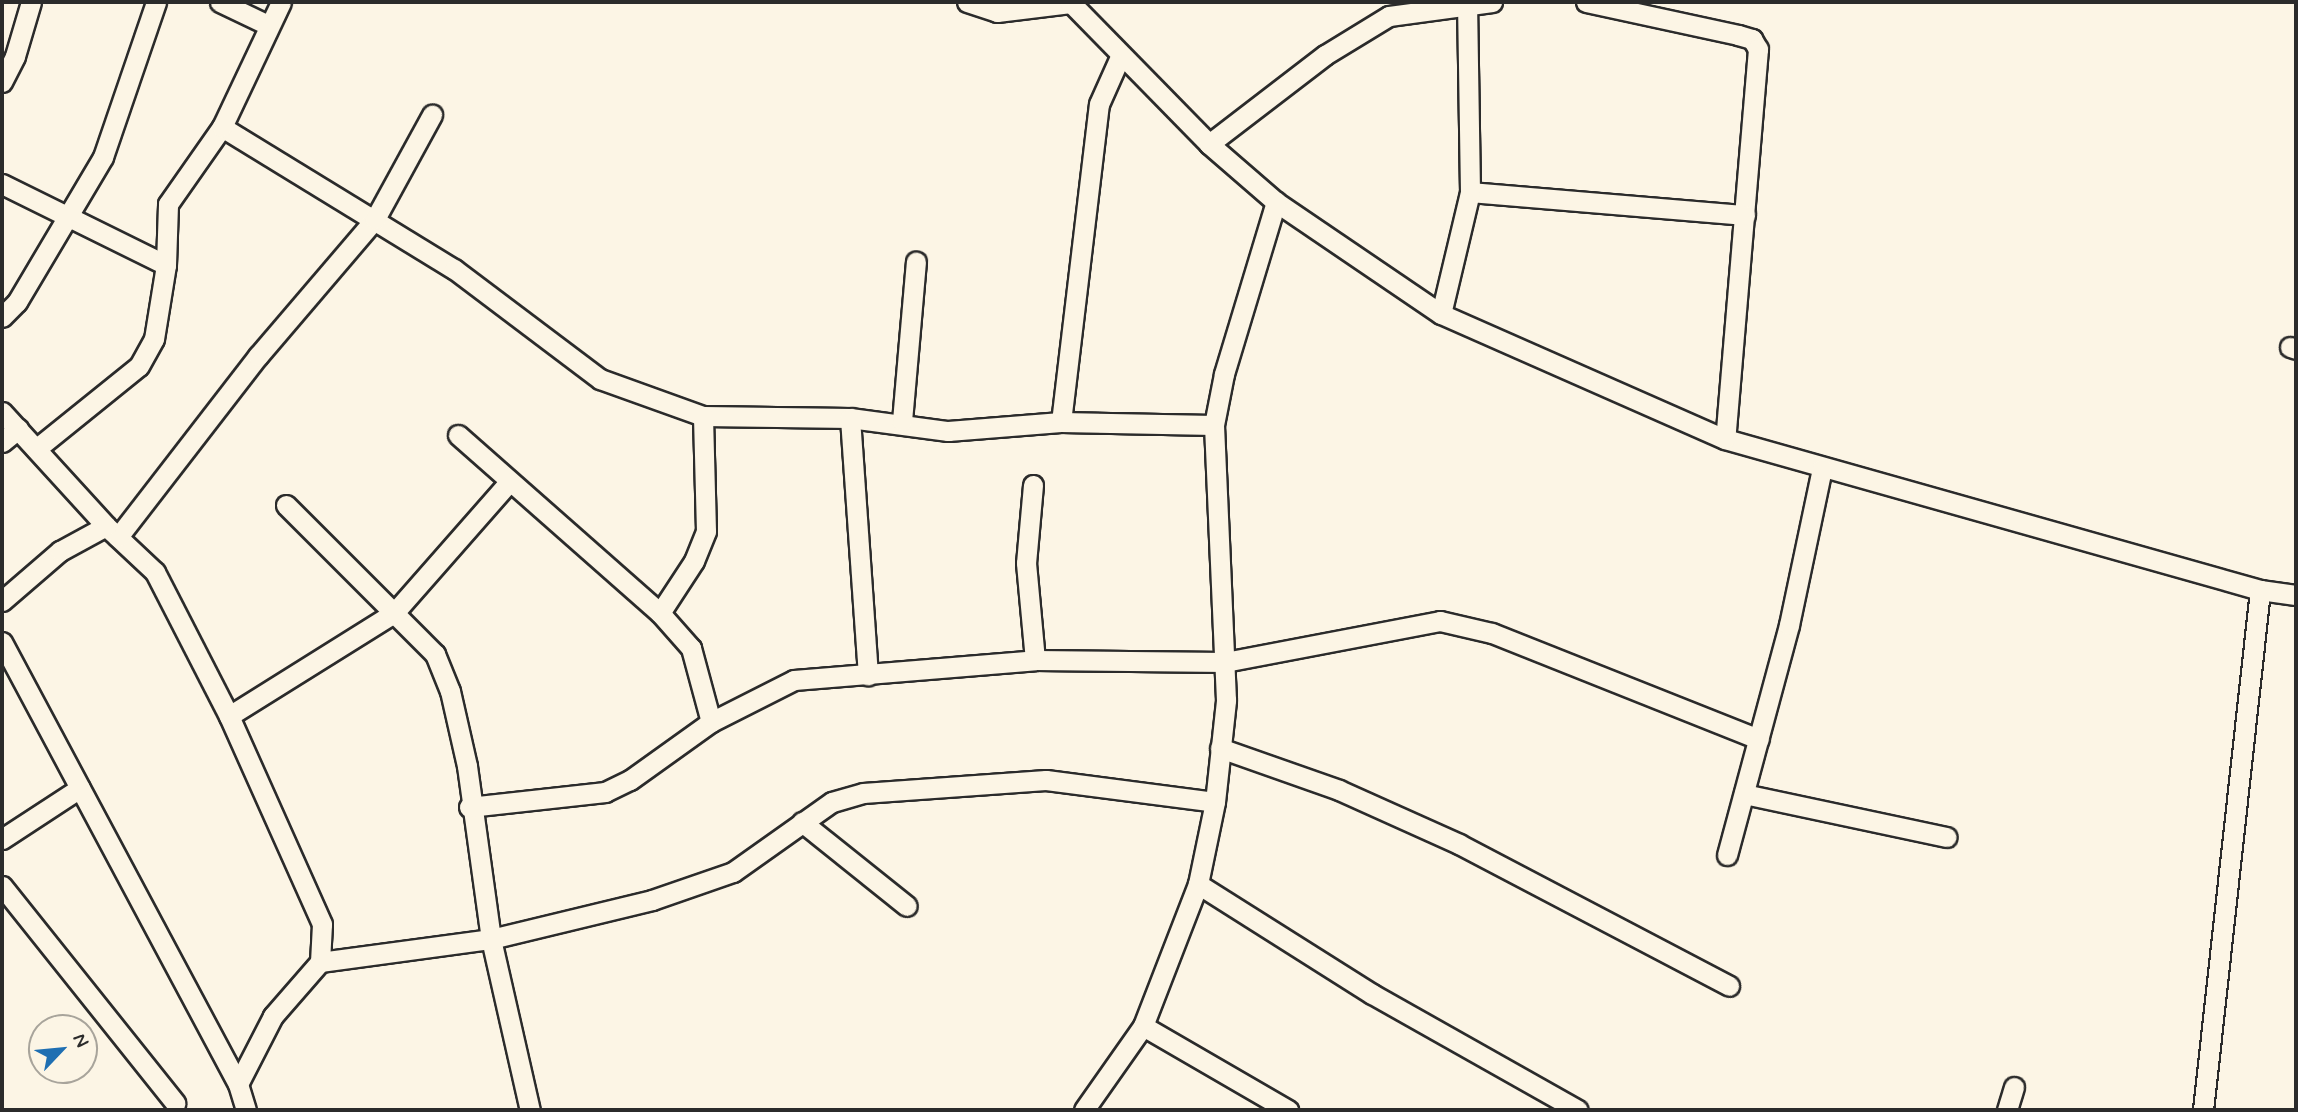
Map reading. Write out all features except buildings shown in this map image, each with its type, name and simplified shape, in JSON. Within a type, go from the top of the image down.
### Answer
[{"type":"street","points":[[2,82],[15,56],[31,2]]},
{"type":"street","points":[[2,317],[17,302],[103,158],[156,2]]},
{"type":"street","points":[[220,2],[268,25]]},
{"type":"street","points":[[36,449],[139,366],[154,340],[166,265],[168,204],[222,127],[281,2]]},
{"type":"street","points":[[967,2],[998,12],[1070,2],[1120,57],[1209,144],[1276,202],[1441,314],[1725,439],[2260,590],[2296,595]]},
{"type":"street","points":[[1209,144],[1325,55],[1389,16],[1467,2],[1492,2]]},
{"type":"street","points":[[1441,314],[1470,192],[1467,2]]},
{"type":"street","points":[[1586,2],[1752,39],[1758,49],[1725,439]]},
{"type":"street","points":[[1061,422],[1099,104],[1120,57]]},
{"type":"street","points":[[2,601],[60,551],[112,532],[374,219],[432,115]]},
{"type":"street","points":[[222,127],[454,269],[600,379],[703,416],[902,421],[948,431],[1061,422],[1214,425]]},
{"type":"street","points":[[2,184],[166,265]]},
{"type":"street","points":[[1470,192],[1745,215]]},
{"type":"street","points":[[1084,1110],[1143,1026],[1198,884],[1215,803],[1225,662],[1214,425],[1224,374],[1276,202]]},
{"type":"street","points":[[902,421],[916,262]]},
{"type":"street","points":[[2,412],[112,532],[155,572],[229,716],[322,924],[320,962],[273,1016],[238,1084]]},
{"type":"street","points":[[660,614],[694,561],[706,531],[703,416]]},
{"type":"street","points":[[850,418],[869,675]]},
{"type":"street","points":[[2,442],[18,429]]},
{"type":"street","points":[[458,435],[660,614],[691,648],[711,722]]},
{"type":"street","points":[[1727,855],[1759,739],[1822,468]]},
{"type":"street","points":[[229,716],[394,613],[509,482]]},
{"type":"street","points":[[1033,485],[1026,563],[1035,660]]},
{"type":"street","points":[[286,505],[435,654],[450,691],[467,766],[469,807],[491,939],[530,1110]]},
{"type":"street","points":[[2203,1110],[2260,590]]},
{"type":"street","points":[[469,807],[605,792],[630,780],[711,722],[794,680],[1035,660],[1225,662],[1440,621],[1492,633],[1759,739]]},
{"type":"street","points":[[2,642],[238,1084],[246,1110]]},
{"type":"street","points":[[1220,748],[1339,790],[1460,844],[1729,986]]},
{"type":"street","points":[[320,962],[491,939],[652,900],[733,872],[832,802],[863,793],[1046,780],[1215,803]]},
{"type":"street","points":[[2,839],[80,788]]},
{"type":"street","points":[[1744,794],[1946,837]]},
{"type":"street","points":[[802,822],[907,905]]},
{"type":"street","points":[[1198,884],[1372,993],[1578,1110]]},
{"type":"street","points":[[2,886],[175,1103]]},
{"type":"street","points":[[1143,1026],[1288,1110]]},
{"type":"street","points":[[2007,1110],[2014,1087]]}]
